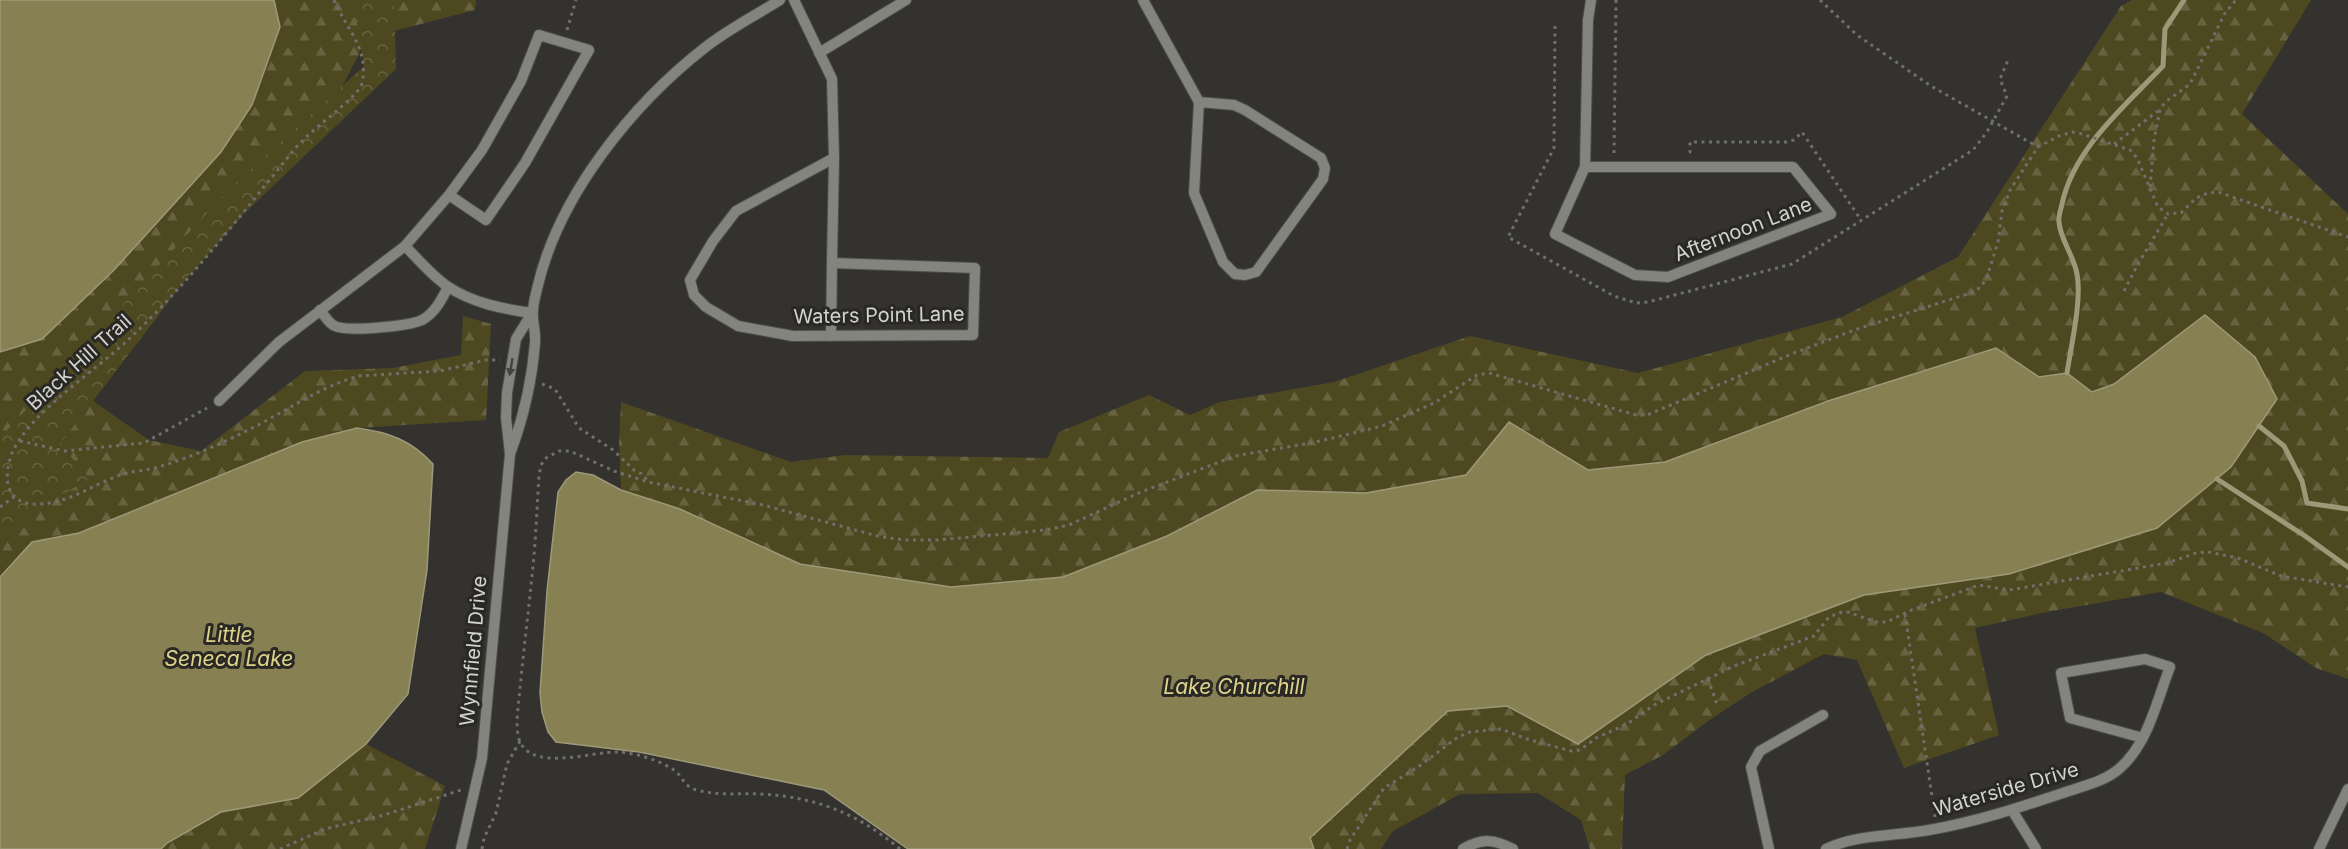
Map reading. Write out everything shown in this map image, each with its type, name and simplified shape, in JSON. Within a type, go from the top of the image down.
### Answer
[{"type":"street","name":"Wynnfield Drive","points":[[461,849],[482,758],[510,454],[506,418],[507,393],[516,339],[532,313],[542,270],[561,224],[582,185],[612,140],[675,72],[709,45],[780,0]]},
{"type":"street","points":[[794,0],[832,79],[834,158],[831,336]]},
{"type":"street","points":[[819,53],[906,0]]},
{"type":"street","points":[[1143,0],[1199,102],[1194,193],[1223,262],[1235,274],[1245,275],[1256,272],[1323,179],[1325,168],[1321,158],[1245,110],[1234,105],[1199,102]]},
{"type":"street","name":"Afternoon Lane","points":[[1585,167],[1793,167],[1831,214],[1668,277],[1635,275],[1555,234],[1585,167],[1588,20],[1591,0]]},
{"type":"street","points":[[219,401],[279,342],[405,246],[449,195],[482,150],[521,81],[539,35],[589,50],[525,163],[486,220],[449,195]]},
{"type":"street","name":"Waters Point Lane","points":[[832,263],[975,268],[973,335],[793,336],[738,326],[706,307],[694,295],[690,280],[735,210],[834,158]]},
{"type":"street","points":[[405,246],[448,287],[480,302],[504,309],[532,313]]},
{"type":"street","points":[[320,310],[333,326],[347,328],[408,324],[423,319],[437,307],[448,287]]},
{"type":"street","name":"Wynnfield Drive","points":[[510,454],[523,417],[529,382],[535,342],[532,313]]},
{"type":"street","name":"Waterside Drive","points":[[1826,849],[1882,835],[1936,829],[2012,810],[2096,782],[2119,769],[2134,753],[2142,738],[2170,667],[2145,659],[2061,673],[2070,718],[2142,738]]},
{"type":"street","points":[[1769,849],[1751,767],[1760,751],[1823,715]]},
{"type":"street","points":[[2319,849],[2348,789]]},
{"type":"street","points":[[2012,810],[2036,849]]},
{"type":"street","points":[[1462,849],[1479,842],[1496,841],[1513,849]]},
{"type":"path","name":"Black Hill Trail","points":[[14,497],[8,489],[7,470],[14,450],[33,423],[128,340],[176,291],[272,180],[295,149],[361,87],[365,74],[363,54],[334,0]]},
{"type":"path","points":[[563,42],[576,0]]},
{"type":"path","points":[[1614,153],[1616,0]]},
{"type":"path","points":[[1820,0],[1857,35],[1931,86],[2038,147]]},
{"type":"path","points":[[2150,188],[2154,140],[2160,110],[2165,102],[2190,84],[2226,13],[2236,0]]},
{"type":"path","points":[[1555,26],[1554,148],[1508,237],[1614,296],[1636,303],[1648,302],[1792,264],[1973,150],[2007,96],[2000,79],[2008,60]]},
{"type":"path","points":[[2114,144],[2160,110]]},
{"type":"path","points":[[900,849],[853,816],[819,802],[759,794],[711,793],[694,789],[685,784],[674,770],[639,756],[619,752],[585,758],[545,757],[532,754],[525,749],[520,741],[518,714],[539,476],[541,465],[546,458],[559,452],[570,451],[614,471],[648,482],[763,505],[881,537],[939,540],[1046,530],[1069,525],[1141,492],[1235,456],[1382,426],[1434,403],[1477,375],[1489,373],[1636,415],[1647,415],[1794,353],[1860,328],[1971,293],[1981,287],[1987,277],[1996,250],[2005,198],[2038,147],[2072,132],[2130,150],[2137,158],[2158,207],[2168,214],[2181,213],[2196,198],[2218,192],[2348,237]]},
{"type":"path","points":[[2124,291],[2168,214]]},
{"type":"path","points":[[0,507],[14,497],[32,504],[66,500],[124,474],[149,470],[201,451],[256,426],[306,397],[348,379],[359,376],[440,371],[495,359],[512,361]]},
{"type":"path","points":[[529,382],[548,385],[555,389],[579,428],[613,450],[634,470],[644,475],[648,482]]},
{"type":"path","points":[[20,441],[65,451],[144,443],[219,401]]},
{"type":"path","points":[[1347,849],[1350,840],[1384,788],[1418,767],[1458,737],[1478,730],[1501,729],[1571,752],[1580,750],[1596,738],[1627,724],[1654,705],[1707,679],[1734,666],[1814,636],[1829,617],[1842,612],[1876,622],[1887,622],[1979,585],[2009,590],[2167,563],[2196,553],[2223,554],[2281,576],[2347,587]]},
{"type":"path","points":[[1905,614],[1936,829]]},
{"type":"path","points":[[1707,679],[1718,707]]},
{"type":"path","points":[[482,849],[484,838],[496,813],[507,764],[520,741]]},
{"type":"path","points":[[280,849],[325,829],[384,815],[475,785]]},
{"type":"green space","points":[[274,0],[476,0],[475,10],[367,38],[325,121],[183,283],[93,401],[149,440],[201,451],[305,371],[393,368],[461,355],[463,316],[491,324],[486,420],[357,428],[302,442],[79,533],[32,542],[0,577],[0,352],[42,339],[114,270],[221,152],[280,27]]},
{"type":"green space","points":[[342,0],[394,0],[396,69],[212,244],[60,444],[90,479],[0,528],[0,438],[229,189],[364,66],[357,23]]},
{"type":"green space","points":[[2132,0],[2311,0],[2242,114],[2348,214],[2348,679],[2316,668],[2263,633],[2161,592],[2046,612],[1975,628],[1999,735],[1904,768],[1857,660],[1824,654],[1752,692],[1663,755],[1625,775],[1622,849],[1590,849],[1581,820],[1538,793],[1460,794],[1393,831],[1381,849],[1314,849],[1310,838],[1448,711],[1507,706],[1578,744],[1706,655],[1864,595],[2009,574],[2205,315],[2114,384],[2091,392],[2067,373],[2039,377],[1996,348],[1665,462],[1588,470],[1509,422],[1466,475],[1366,493],[1257,490],[1167,536],[1063,577],[951,587],[800,564],[680,509],[621,490],[619,442],[621,402],[791,462],[845,455],[1048,458],[1059,432],[1149,395],[1190,415],[1220,402],[1334,382],[1470,336],[1638,373],[1842,317],[1958,257],[2121,6]]},
{"type":"green space","points":[[366,744],[445,786],[425,849],[161,849],[167,843],[221,812],[298,797]]},
{"type":"water","points":[[0,0],[274,0],[280,27],[252,105],[221,152],[114,270],[42,339],[0,352]]},
{"type":"water","name":"Lake Churchill","points":[[2205,315],[2255,357],[2277,399],[2231,467],[2157,528],[2009,574],[1864,595],[1706,655],[1578,744],[1507,706],[1448,711],[1310,838],[1314,849],[908,849],[824,790],[639,752],[556,742],[548,732],[542,712],[540,693],[547,591],[558,492],[566,480],[576,472],[593,475],[621,490],[680,509],[800,564],[951,587],[1063,577],[1167,536],[1257,490],[1366,493],[1466,475],[1509,422],[1588,470],[1665,462],[1828,401],[1996,348],[2039,377],[2067,373],[2092,392],[2114,384]]},
{"type":"water","name":"Little Seneca Lake","points":[[357,428],[398,438],[416,449],[433,464],[427,570],[408,694],[366,744],[298,798],[221,812],[167,843],[161,849],[0,849],[0,577],[32,542],[79,533],[302,442]]},
{"type":"waterway","points":[[2067,373],[2078,297],[2077,274],[2062,235],[2059,220],[2068,184],[2089,146],[2163,66],[2165,29],[2184,0]]},
{"type":"waterway","points":[[2259,426],[2284,446],[2302,481],[2307,503],[2348,509]]},
{"type":"waterway","points":[[2217,479],[2348,567]]}]
